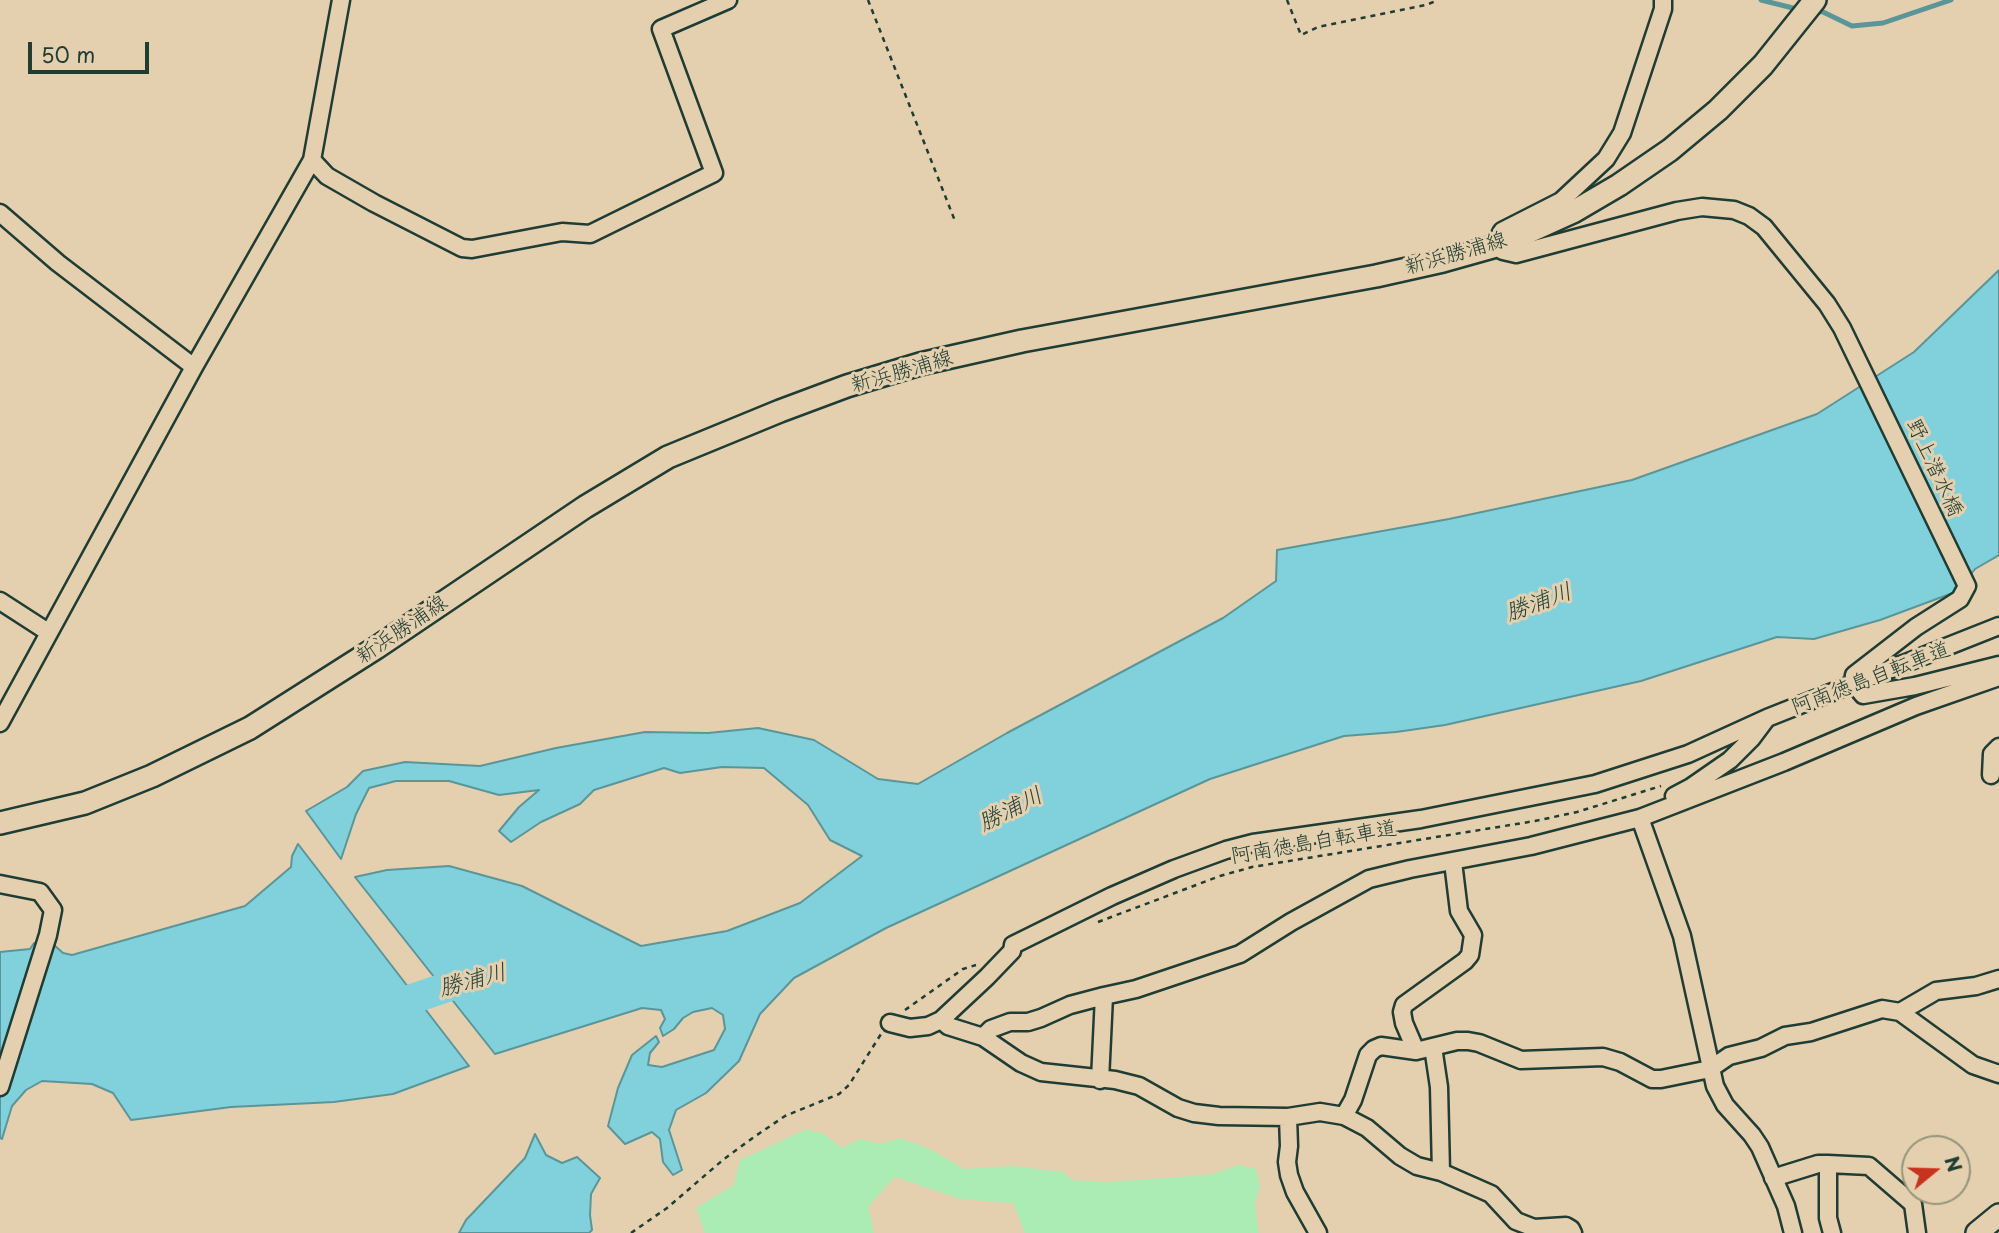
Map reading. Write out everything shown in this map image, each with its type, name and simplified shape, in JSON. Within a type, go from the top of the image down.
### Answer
[{"type":"main road","name":"新浜勝浦線","points":[[0,823],[85,803],[163,771],[250,728],[376,648],[585,507],[668,457],[780,411],[847,386],[920,364],[1022,341],[1376,276],[1443,261],[1500,244],[1573,212],[1670,150],[1718,110],[1763,65],[1815,0]]},
{"type":"main road","points":[[1977,1233],[1999,1215]]},
{"type":"street","points":[[0,723],[194,367],[312,160],[341,0]]},
{"type":"street","points":[[312,160],[327,176],[462,248],[472,249],[562,232],[590,234],[714,173],[660,29],[728,0]]},
{"type":"street","points":[[1500,244],[1502,231],[1561,201],[1606,159],[1622,133],[1663,9],[1663,0]]},
{"type":"street","name":"野上潜水橋","points":[[1500,244],[1503,251],[1516,254],[1677,211],[1718,207],[1749,216],[1764,227],[1827,304],[1863,367],[1967,586],[1960,599],[1916,627],[1854,675],[1853,683]]},
{"type":"street","points":[[0,213],[58,262],[194,367]]},
{"type":"street","points":[[0,601],[48,632]]},
{"type":"street","points":[[890,1023],[910,1028],[928,1026],[941,1020],[1012,951],[1013,945],[1174,869],[1253,843],[1421,819],[1595,784],[1688,754],[1853,683],[1999,626]]},
{"type":"street","points":[[1853,683],[1863,695],[1915,686],[1999,665]]},
{"type":"street","points":[[983,1037],[991,1028],[1010,1022],[1041,1018],[1070,1005],[1136,989],[1240,954],[1301,915],[1369,879],[1531,846],[1645,816],[1794,758],[1916,706],[1999,677]]},
{"type":"street","points":[[1645,816],[1730,760],[1768,718]]},
{"type":"street","points":[[1991,775],[1992,754],[1999,747]]},
{"type":"street","points":[[1645,816],[1682,936],[1714,1086],[1725,1105],[1752,1135],[1786,1206],[1793,1233]]},
{"type":"street","points":[[1416,1051],[1404,1023],[1404,1005],[1465,961],[1470,954],[1473,934],[1460,911],[1452,862]]},
{"type":"street","points":[[0,884],[40,892],[52,910],[48,935],[0,1087]]},
{"type":"street","points":[[1900,1012],[1936,990],[1976,986],[1999,979]]},
{"type":"street","points":[[1100,1080],[1104,996]]},
{"type":"street","points":[[1344,1116],[1353,1100],[1368,1055],[1381,1046],[1416,1051],[1468,1041],[1521,1060],[1603,1056],[1652,1079],[1661,1079],[1710,1069],[1729,1056],[1761,1048],[1785,1036],[1811,1032],[1882,1009],[1900,1012],[1973,1065],[1999,1074]]},
{"type":"street","points":[[941,1020],[948,1026],[983,1037],[1021,1063],[1041,1072],[1115,1080],[1139,1086],[1178,1108],[1194,1113],[1288,1117],[1320,1112],[1344,1116],[1367,1128],[1417,1166],[1441,1172],[1491,1194],[1516,1222],[1534,1228],[1566,1226],[1573,1233]]},
{"type":"street","points":[[1433,1046],[1439,1087],[1441,1172]]},
{"type":"street","points":[[1288,1117],[1289,1175],[1294,1192],[1318,1233]]},
{"type":"street","points":[[1773,1178],[1818,1164],[1869,1166],[1913,1204],[1917,1233]]},
{"type":"street","points":[[1828,1164],[1828,1218],[1832,1233]]},
{"type":"path","points":[[868,0],[955,221]]},
{"type":"path","points":[[1287,0],[1301,35],[1318,27],[1426,5],[1438,0]]},
{"type":"path","name":"阿南徳島自転車道","points":[[1087,926],[1220,876],[1252,867],[1535,821],[1577,812],[1672,782]]},
{"type":"path","points":[[631,1233],[667,1208],[724,1158],[785,1116],[839,1094],[849,1086],[873,1044],[890,1023],[914,1003],[963,970],[976,965]]},
{"type":"green space","points":[[807,1129],[824,1134],[842,1148],[860,1139],[880,1144],[899,1138],[928,1148],[964,1169],[1012,1166],[1063,1172],[1072,1180],[1106,1182],[1209,1175],[1239,1165],[1256,1169],[1260,1186],[1255,1204],[1259,1233],[1025,1233],[1013,1203],[960,1199],[895,1177],[868,1207],[874,1233],[705,1233],[696,1208],[734,1185],[740,1160]]},
{"type":"water","points":[[1999,270],[1999,555],[1975,569],[1958,591],[1880,620],[1814,639],[1777,637],[1641,681],[1445,725],[1344,736],[1210,779],[886,928],[794,978],[760,1014],[739,1061],[706,1093],[676,1110],[669,1130],[682,1170],[673,1175],[663,1162],[660,1139],[652,1132],[625,1144],[608,1126],[618,1088],[632,1055],[656,1036],[659,1042],[650,1053],[648,1065],[662,1067],[714,1050],[725,1029],[723,1015],[712,1008],[693,1012],[663,1036],[660,1028],[665,1019],[661,1010],[642,1008],[495,1054],[355,877],[387,870],[449,866],[522,886],[641,946],[727,931],[800,903],[862,856],[830,840],[808,805],[764,768],[722,767],[680,773],[664,768],[594,790],[580,804],[541,822],[511,842],[499,831],[519,807],[539,790],[499,795],[449,781],[396,781],[369,788],[356,814],[341,859],[306,811],[347,787],[363,771],[405,762],[480,766],[556,748],[645,732],[708,733],[758,728],[814,740],[878,779],[918,784],[1007,733],[1223,618],[1276,581],[1277,550],[1449,519],[1632,480],[1817,414],[1914,352]]},
{"type":"water","points":[[298,844],[469,1066],[393,1094],[334,1102],[231,1107],[131,1120],[113,1093],[92,1084],[42,1081],[26,1090],[12,1106],[2,1139],[0,1138],[0,952],[30,949],[34,943],[54,945],[63,953],[72,955],[245,906],[291,867],[292,856]]},
{"type":"water","points":[[535,1134],[546,1155],[562,1163],[577,1157],[600,1178],[591,1194],[592,1230],[589,1233],[459,1233],[466,1220],[525,1158]]},
{"type":"waterway","points":[[1761,0],[1801,10]]},
{"type":"waterway","points":[[1814,11],[1823,12],[1852,26],[1883,23],[1951,0]]},
{"type":"waterway","name":"勝浦川","points":[[380,1010],[482,975]]}]
